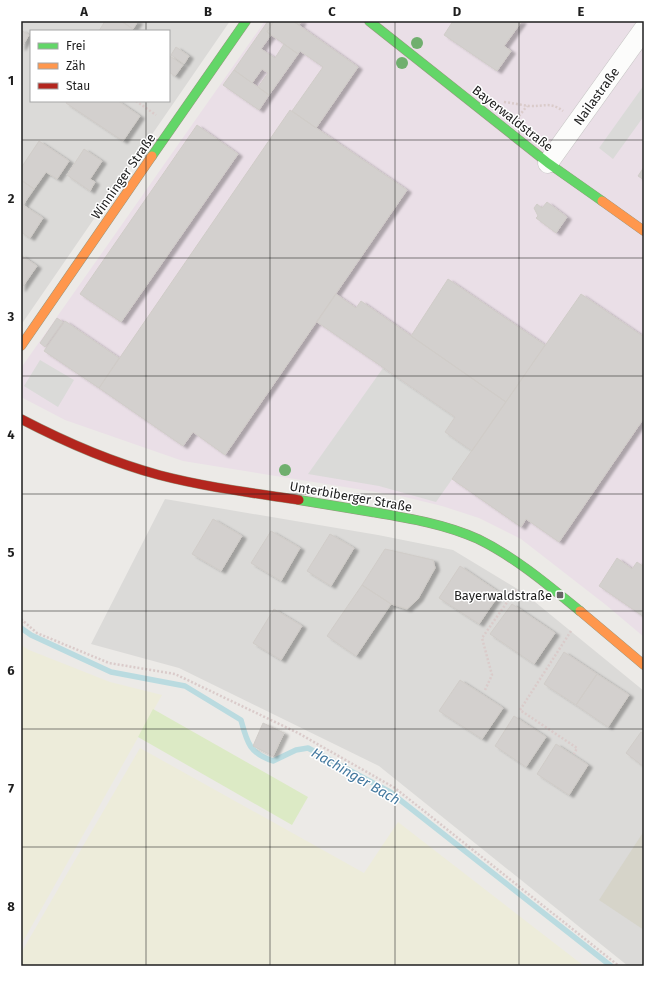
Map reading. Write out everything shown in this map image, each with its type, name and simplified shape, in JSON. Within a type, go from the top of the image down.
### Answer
[{"type":"street","name":"Winninger Straße","points":[[21,346],[246,21]]},
{"type":"street","name":"Bayerwaldstraße","points":[[369,21],[548,163],[644,231]]},
{"type":"street","name":"Nailastraße","points":[[548,163],[644,29]]},
{"type":"street","name":"Unterbiberger Straße","points":[[21,419],[102,457],[180,480],[408,518],[466,534],[488,544],[528,571],[583,614],[644,665]]},
{"type":"path","points":[[502,101],[532,106],[544,104],[556,106],[578,122]]},
{"type":"path","points":[[137,102],[173,127]]},
{"type":"path","points":[[485,690],[492,675],[482,638],[528,571]]},
{"type":"path","points":[[574,754],[577,748],[520,710],[583,614]]},
{"type":"path","points":[[21,619],[38,633],[109,663],[174,674],[298,733],[395,788],[619,966]]},
{"type":"shaded area","points":[[21,21],[230,21],[21,325]]},
{"type":"shaded area","points":[[265,21],[644,21],[644,637],[606,605],[521,539],[479,518],[442,506],[401,496],[183,461],[65,420],[21,397],[21,368]]},
{"type":"shaded area","points":[[644,85],[644,116],[613,159],[599,148]]},
{"type":"shaded area","points":[[40,360],[74,380],[58,407],[24,386]]},
{"type":"shaded area","points":[[383,368],[455,417],[445,432],[472,451],[436,502],[379,486],[308,474]]},
{"type":"shaded area","points":[[165,499],[378,535],[453,550],[524,593],[644,691],[644,966],[628,966],[379,766],[179,668],[91,644]]},
{"type":"shaded area","points":[[644,831],[644,930],[599,900]]},
{"type":"green space","points":[[21,645],[29,650],[110,682],[162,695],[21,945]]},
{"type":"green space","points":[[153,709],[308,797],[292,825],[138,737]]},
{"type":"green space","points":[[140,748],[364,873],[398,822],[584,966],[21,966],[21,953]]},
{"type":"building","points":[[105,21],[121,21],[133,29],[132,30],[100,30]]},
{"type":"building","points":[[121,21],[138,21],[133,29]]},
{"type":"building","points":[[268,21],[274,21],[267,32],[271,35],[261,49],[275,58],[284,44],[298,54],[269,95],[258,87],[268,73],[262,69],[252,83],[234,70]]},
{"type":"building","points":[[274,21],[293,21],[358,67],[316,128],[292,111],[323,67],[300,51],[298,54],[267,32]]},
{"type":"building","points":[[293,21],[302,21],[299,25]]},
{"type":"building","points":[[453,21],[522,21],[504,46],[511,51],[497,71],[444,35]]},
{"type":"building","points":[[21,30],[29,35],[21,48]]},
{"type":"building","points":[[176,47],[189,56],[184,64],[171,55]]},
{"type":"building","points":[[170,56],[183,65],[175,76],[170,73]]},
{"type":"building","points":[[234,70],[269,95],[259,110],[223,85]]},
{"type":"building","points":[[119,102],[140,116],[123,141],[66,103]]},
{"type":"building","points":[[290,110],[407,190],[225,455],[193,432],[183,446],[99,388]]},
{"type":"building","points":[[197,125],[238,154],[121,322],[80,294]]},
{"type":"building","points":[[39,141],[69,161],[57,179],[46,172],[34,189],[21,180],[21,168]]},
{"type":"building","points":[[84,149],[102,161],[90,179],[95,182],[90,191],[67,175]]},
{"type":"building","points":[[644,167],[644,180],[638,176]]},
{"type":"building","points":[[21,180],[34,189],[23,205],[43,218],[30,238],[21,232]]},
{"type":"building","points":[[547,202],[567,217],[556,233],[536,218],[538,216],[534,208],[537,204],[542,208]]},
{"type":"building","points":[[21,255],[37,266],[21,289]]},
{"type":"building","points":[[448,279],[545,345],[506,402],[411,336]]},
{"type":"building","points":[[336,294],[356,308],[361,301],[506,402],[472,451],[445,432],[455,417],[317,322]]},
{"type":"building","points":[[581,294],[644,337],[644,418],[559,542],[526,519],[521,527],[452,479]]},
{"type":"building","points":[[57,318],[63,322],[45,347],[40,343]]},
{"type":"building","points":[[65,321],[119,358],[99,388],[44,351]]},
{"type":"building","points":[[213,519],[242,536],[221,571],[192,554]]},
{"type":"building","points":[[271,531],[300,548],[281,581],[251,563]]},
{"type":"building","points":[[330,534],[354,548],[331,586],[307,571]]},
{"type":"building","points":[[385,549],[433,560],[435,568],[418,599],[407,609],[391,604],[362,585]]},
{"type":"building","points":[[617,558],[632,569],[637,562],[644,567],[644,617],[599,586]]},
{"type":"building","points":[[460,566],[500,593],[479,624],[439,598]]},
{"type":"building","points":[[362,585],[391,604],[356,656],[327,636]]},
{"type":"building","points":[[512,604],[555,633],[534,664],[490,634]]},
{"type":"building","points":[[274,609],[302,626],[281,660],[253,643]]},
{"type":"building","points":[[564,652],[597,674],[576,705],[544,684]]},
{"type":"building","points":[[597,674],[629,695],[608,727],[576,705]]},
{"type":"building","points":[[460,680],[503,708],[482,739],[439,711]]},
{"type":"building","points":[[514,716],[546,737],[526,767],[495,746]]},
{"type":"building","points":[[263,723],[284,733],[273,756],[253,746]]},
{"type":"building","points":[[641,732],[644,734],[644,767],[626,753]]},
{"type":"building","points":[[556,744],[588,765],[569,795],[537,774]]},
{"type":"waterway","name":"Hachinger Bach","points":[[21,628],[31,635],[111,672],[185,686],[241,720],[250,746],[265,758],[273,761],[296,750],[308,748],[390,792],[611,966]]},
{"type":"traffic: fast","points":[[152,156],[246,21]]},
{"type":"traffic: fast","points":[[369,21],[548,163],[602,201]]},
{"type":"traffic: fast","points":[[299,500],[413,519],[453,529],[478,539],[505,554],[580,611]]},
{"type":"traffic: slow","points":[[21,346],[152,156]]},
{"type":"traffic: slow","points":[[602,201],[644,231]]},
{"type":"traffic: slow","points":[[580,611],[644,665]]},
{"type":"traffic: jam","points":[[21,419],[88,451],[141,470],[194,483],[299,500]]},
{"type":"place","name":"Bayerwaldstraße","points":[[560,595]]}]
